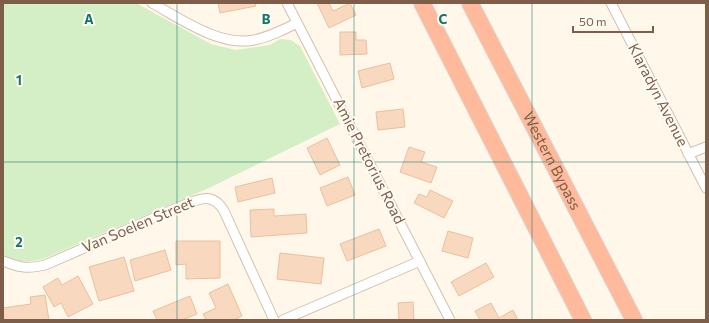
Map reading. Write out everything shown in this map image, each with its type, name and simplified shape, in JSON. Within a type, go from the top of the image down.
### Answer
[{"type":"highway","points":[[422,3],[583,320]]},
{"type":"highway","name":"Western Bypass","points":[[470,3],[634,320]]},
{"type":"street","points":[[152,3],[216,37],[240,42],[268,37],[297,23]]},
{"type":"street","name":"Amie Pretorius Road","points":[[287,3],[450,320]]},
{"type":"street","name":"Klaradyn Avenue","points":[[610,3],[706,188]]},
{"type":"street","points":[[688,154],[706,147]]},
{"type":"street","name":"Van Soelen Street","points":[[3,261],[18,267],[32,268],[45,265],[179,206],[199,199],[212,198],[221,204],[274,320]]},
{"type":"street","points":[[283,320],[420,261]]},
{"type":"green space","points":[[3,3],[136,3],[211,44],[236,50],[270,45],[280,39],[291,40],[300,46],[340,124],[209,188],[43,259],[22,261],[14,259],[3,255]]},
{"type":"building","points":[[218,3],[255,3],[256,6],[220,13]]},
{"type":"building","points":[[317,3],[329,3],[333,11],[350,3],[356,15],[329,28]]},
{"type":"building","points":[[340,32],[356,32],[356,40],[366,40],[367,54],[340,55]]},
{"type":"building","points":[[390,63],[394,79],[362,88],[358,71]]},
{"type":"building","points":[[403,109],[405,127],[378,130],[376,112]]},
{"type":"building","points":[[327,138],[340,165],[320,175],[307,148]]},
{"type":"building","points":[[409,147],[425,152],[421,162],[437,167],[431,183],[400,172]]},
{"type":"building","points":[[348,177],[355,195],[327,206],[320,188]]},
{"type":"building","points":[[272,178],[275,193],[238,202],[235,187]]},
{"type":"building","points":[[430,190],[453,201],[444,218],[414,203],[419,194],[427,197]]},
{"type":"building","points":[[274,209],[274,216],[306,214],[307,233],[251,237],[250,210]]},
{"type":"building","points":[[379,229],[386,246],[347,261],[340,244]]},
{"type":"building","points":[[448,231],[473,238],[468,258],[442,251]]},
{"type":"building","points":[[176,241],[220,241],[220,278],[186,279],[186,264],[176,265]]},
{"type":"building","points":[[165,250],[171,270],[135,281],[130,260]]},
{"type":"building","points":[[280,253],[324,258],[321,284],[277,279]]},
{"type":"building","points":[[124,257],[134,291],[99,301],[89,267]]},
{"type":"building","points":[[486,263],[494,277],[459,296],[451,282]]},
{"type":"building","points":[[78,276],[93,304],[68,317],[61,303],[54,307],[43,287],[58,278],[62,285]]},
{"type":"building","points":[[228,284],[242,316],[234,320],[206,320],[203,314],[216,308],[209,293]]},
{"type":"building","points":[[45,295],[49,320],[4,320],[3,308],[31,304],[30,297]]},
{"type":"building","points":[[190,296],[197,314],[182,320],[157,320],[153,311]]},
{"type":"building","points":[[413,302],[414,320],[399,320],[398,303]]},
{"type":"building","points":[[491,303],[499,318],[513,310],[518,320],[480,320],[475,311]]}]
